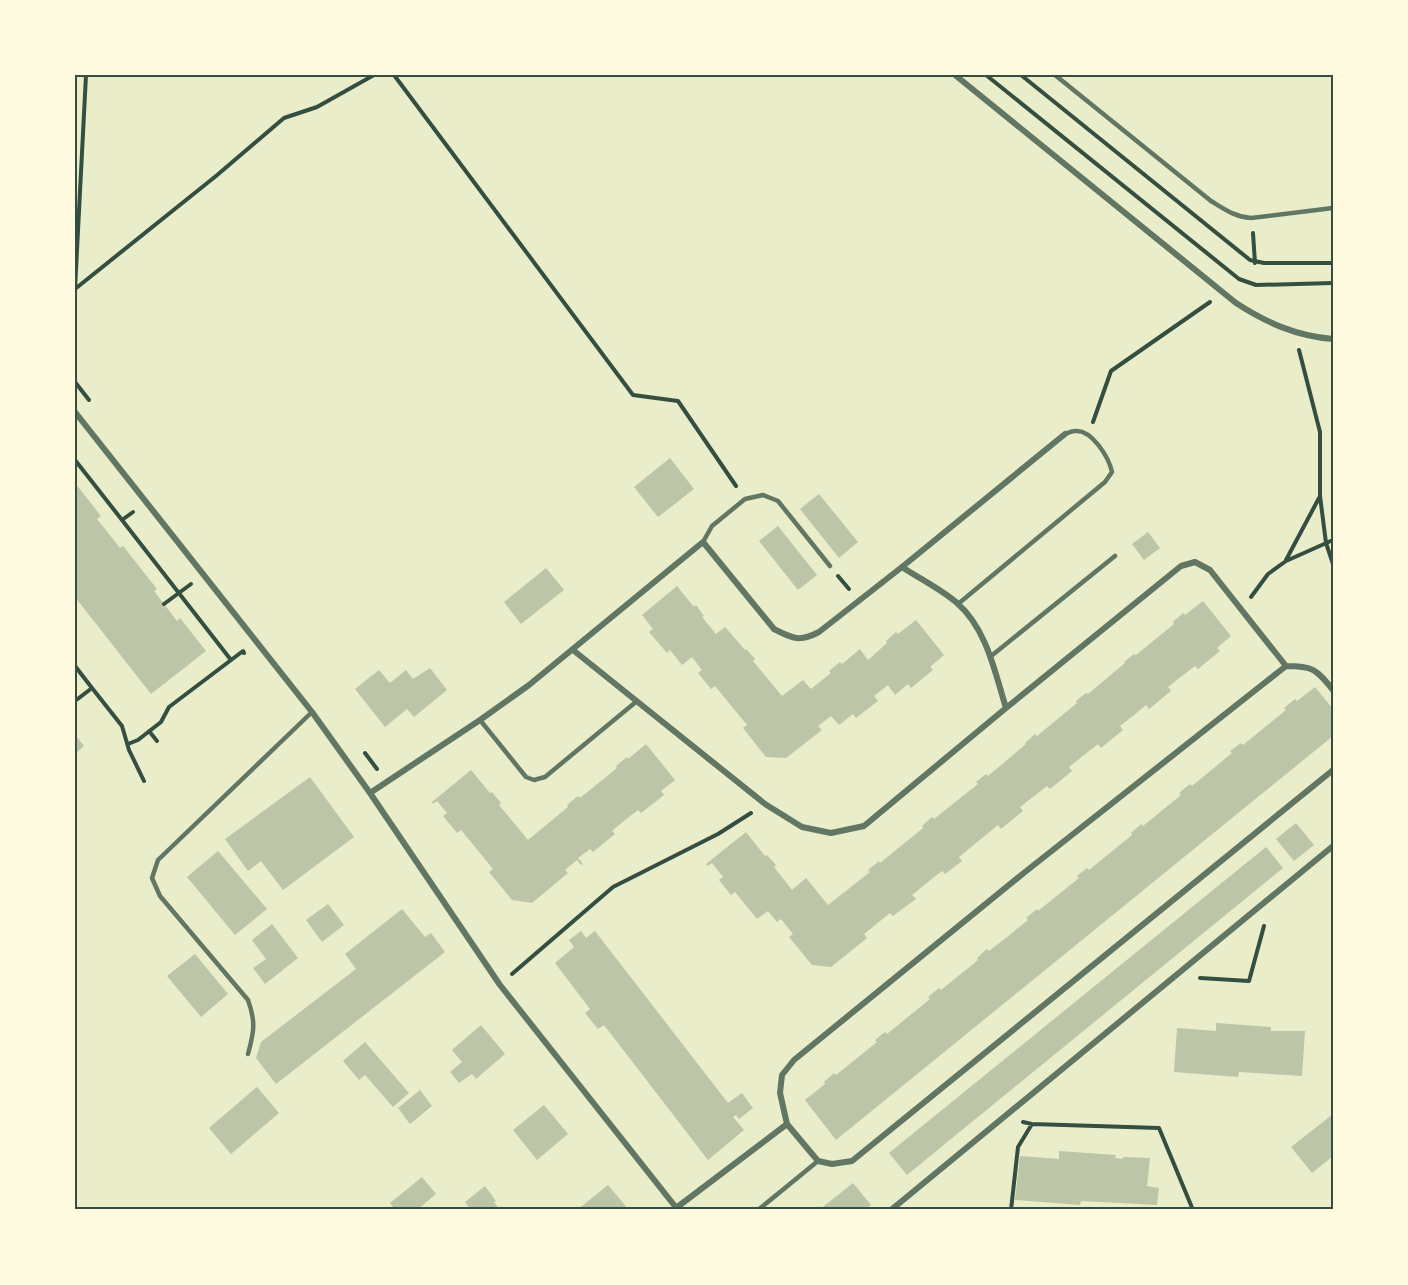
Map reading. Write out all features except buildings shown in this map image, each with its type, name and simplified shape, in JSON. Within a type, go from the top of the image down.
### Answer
[{"type":"street","points":[[955,75],[1223,293],[1268,322],[1294,333],[1333,339]]},
{"type":"street","points":[[75,412],[312,712],[370,793],[500,985],[677,1209],[787,1124]]},
{"type":"street","points":[[370,793],[480,720],[573,650],[703,542],[774,629],[790,637],[806,639],[819,633],[1065,434]]},
{"type":"street","points":[[573,650],[765,804],[802,827],[831,833],[864,826],[1181,566],[1195,562],[1210,570],[1286,666]]},
{"type":"street","points":[[902,567],[958,604],[977,627],[990,657],[1006,708]]},
{"type":"street","points":[[1333,690],[1321,674],[1306,666],[1286,666],[1025,872],[794,1060],[782,1075],[780,1093],[787,1124],[818,1161],[832,1164],[852,1161],[1333,770]]},
{"type":"street","points":[[891,1210],[1333,846]]},
{"type":"lane","points":[[1054,75],[1211,201],[1231,213],[1243,218],[1251,218],[1333,208]]},
{"type":"lane","points":[[958,604],[1105,482],[1112,472],[1110,460],[1089,434],[1076,430],[1065,434]]},
{"type":"lane","points":[[703,542],[712,526],[745,499],[763,495],[778,501],[830,566]]},
{"type":"lane","points":[[990,657],[1115,556]]},
{"type":"lane","points":[[480,720],[526,777],[534,780],[545,777],[637,701]]},
{"type":"lane","points":[[248,1054],[254,1030],[253,1014],[248,1000],[160,896],[152,878],[158,860],[312,712]]},
{"type":"lane","points":[[758,1210],[818,1161]]},
{"type":"path","points":[[75,289],[86,75]]},
{"type":"path","points":[[75,289],[216,176],[284,118],[317,107],[374,75]]},
{"type":"path","points":[[394,75],[633,395],[678,401],[745,499]]},
{"type":"path","points":[[986,75],[1239,279],[1256,285],[1333,283]]},
{"type":"path","points":[[1253,231],[1256,262]]},
{"type":"path","points":[[1089,434],[1111,371],[1223,293]]},
{"type":"path","points":[[1294,333],[1320,432],[1320,496],[1326,543],[1333,564]]},
{"type":"path","points":[[75,460],[231,660]]},
{"type":"path","points":[[1286,561],[1320,496]]},
{"type":"path","points":[[122,520],[134,511],[141,520]]},
{"type":"path","points":[[1242,609],[1268,573],[1286,561],[1333,540]]},
{"type":"path","points":[[830,566],[859,601]]},
{"type":"path","points":[[164,604],[190,583],[197,592]]},
{"type":"path","points":[[236,643],[249,659]]},
{"type":"path","points":[[128,744],[161,722],[169,707],[243,651]]},
{"type":"path","points":[[75,666],[122,726],[144,781]]},
{"type":"path","points":[[75,701],[92,688]]},
{"type":"path","points":[[149,731],[157,741]]},
{"type":"path","points":[[500,985],[613,887],[718,834],[765,804]]},
{"type":"path","points":[[1173,976],[1249,981],[1272,896]]},
{"type":"path","points":[[1002,1117],[1032,1124],[1159,1128],[1193,1210]]},
{"type":"path","points":[[1011,1210],[1018,1147],[1032,1124]]}]
